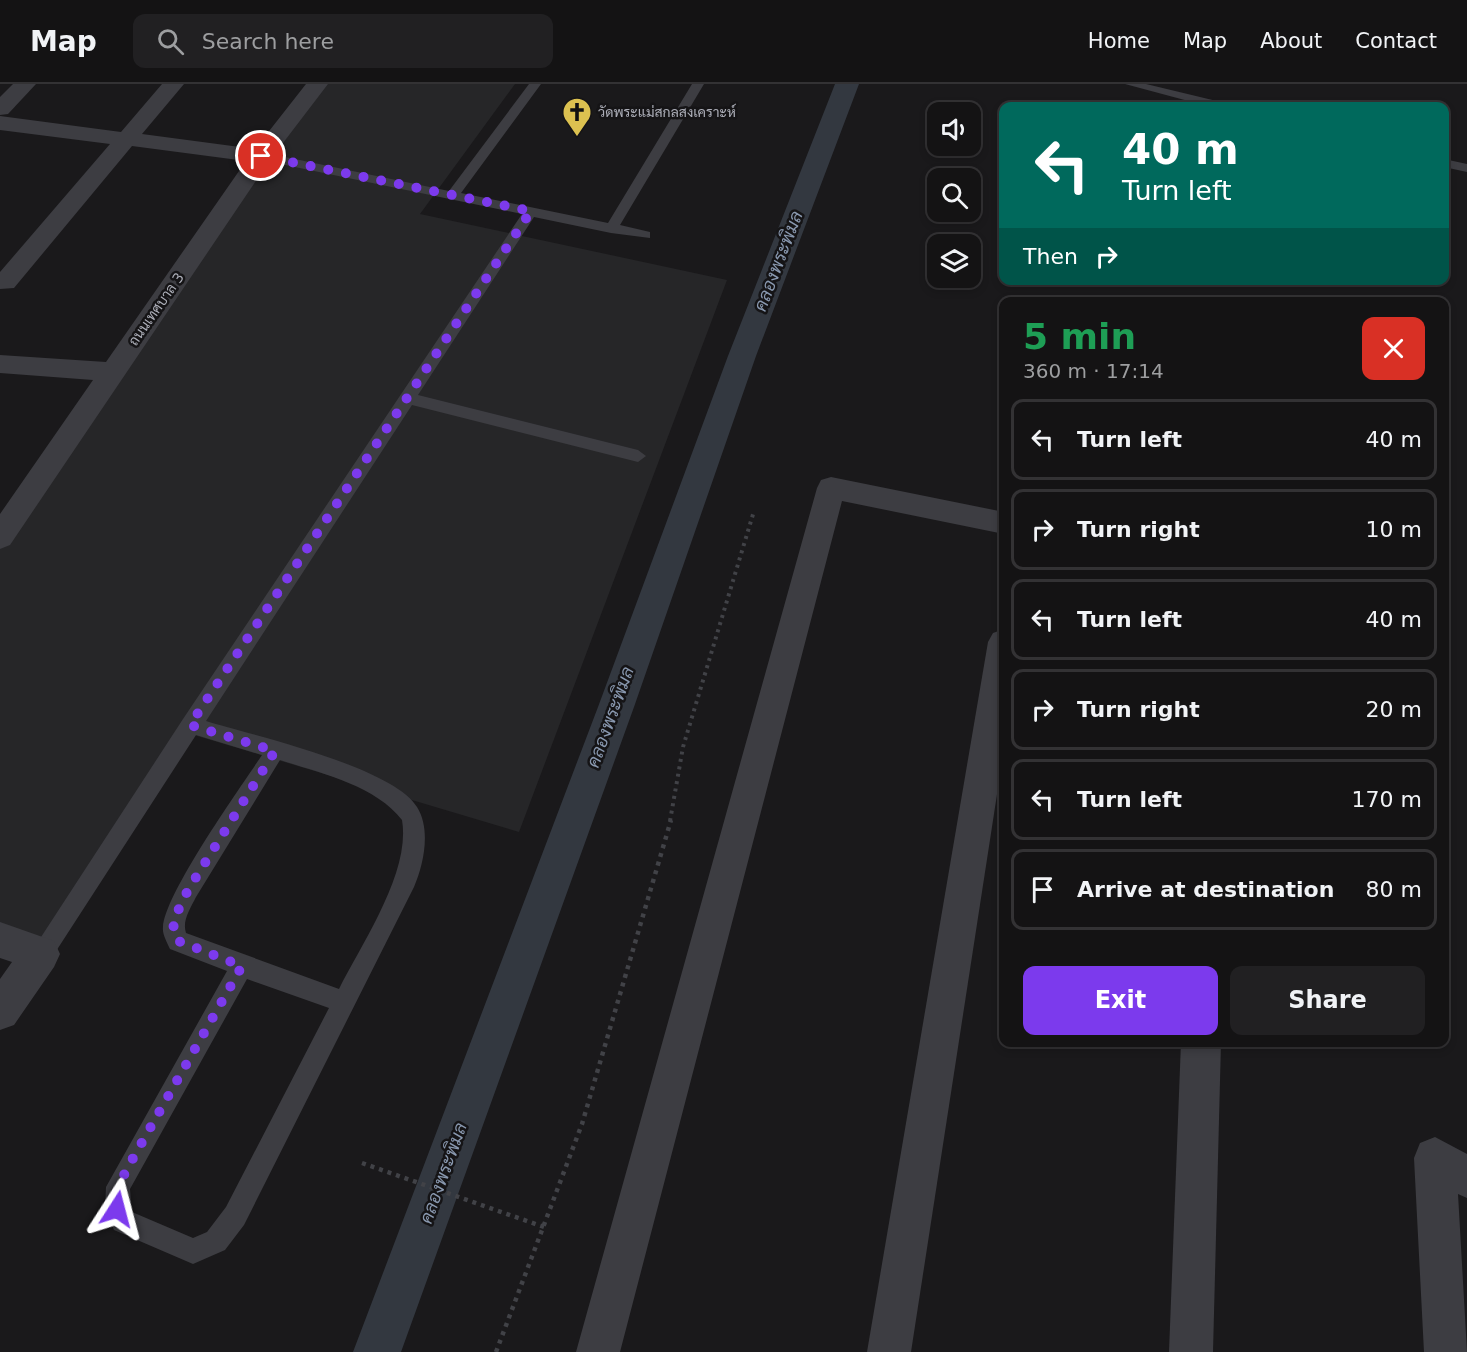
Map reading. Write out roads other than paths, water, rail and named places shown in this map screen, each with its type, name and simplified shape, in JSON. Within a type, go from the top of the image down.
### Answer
[{"type":"street","points":[[0,109],[25,84]]},
{"type":"street","points":[[5,282],[173,84]]},
{"type":"street","name":"ถนนเทศบาล 3","points":[[0,537],[12,499],[110,372],[261,156],[317,84]]},
{"type":"street","points":[[0,123],[126,137],[261,156]]},
{"type":"street","points":[[0,364],[110,372]]},
{"type":"street","points":[[598,1352],[831,488],[999,522]]},
{"type":"street","points":[[889,1352],[999,673]]},
{"type":"street","points":[[0,940],[41,954],[0,1011]]},
{"type":"street","points":[[1191,1352],[1201,1047]]},
{"type":"street","points":[[1446,1352],[1435,1158],[1467,1177]]},
{"type":"lane","points":[[453,195],[535,84]]},
{"type":"lane","points":[[611,229],[698,84]]},
{"type":"lane","points":[[1131,84],[1204,102]]},
{"type":"lane","points":[[261,156],[645,235]]},
{"type":"lane","points":[[1449,164],[1467,168]]},
{"type":"lane","points":[[41,954],[531,211]]},
{"type":"lane","points":[[408,398],[638,456]]},
{"type":"lane","points":[[190,725],[373,785],[399,800],[410,814],[413,842],[406,880],[235,1216],[216,1241],[193,1251],[123,1221],[117,1209],[118,1187],[242,966]]},
{"type":"lane","points":[[275,751],[188,890],[175,917],[173,930],[178,941],[344,1002]]},
{"type":"waterway","name":"คลองพระพิมล","points":[[377,1352],[616,707],[742,356],[847,84]]},
{"type":"place","name":"วัดพระแม่สกลสงเคราะห์","points":[[577,138]]}]
